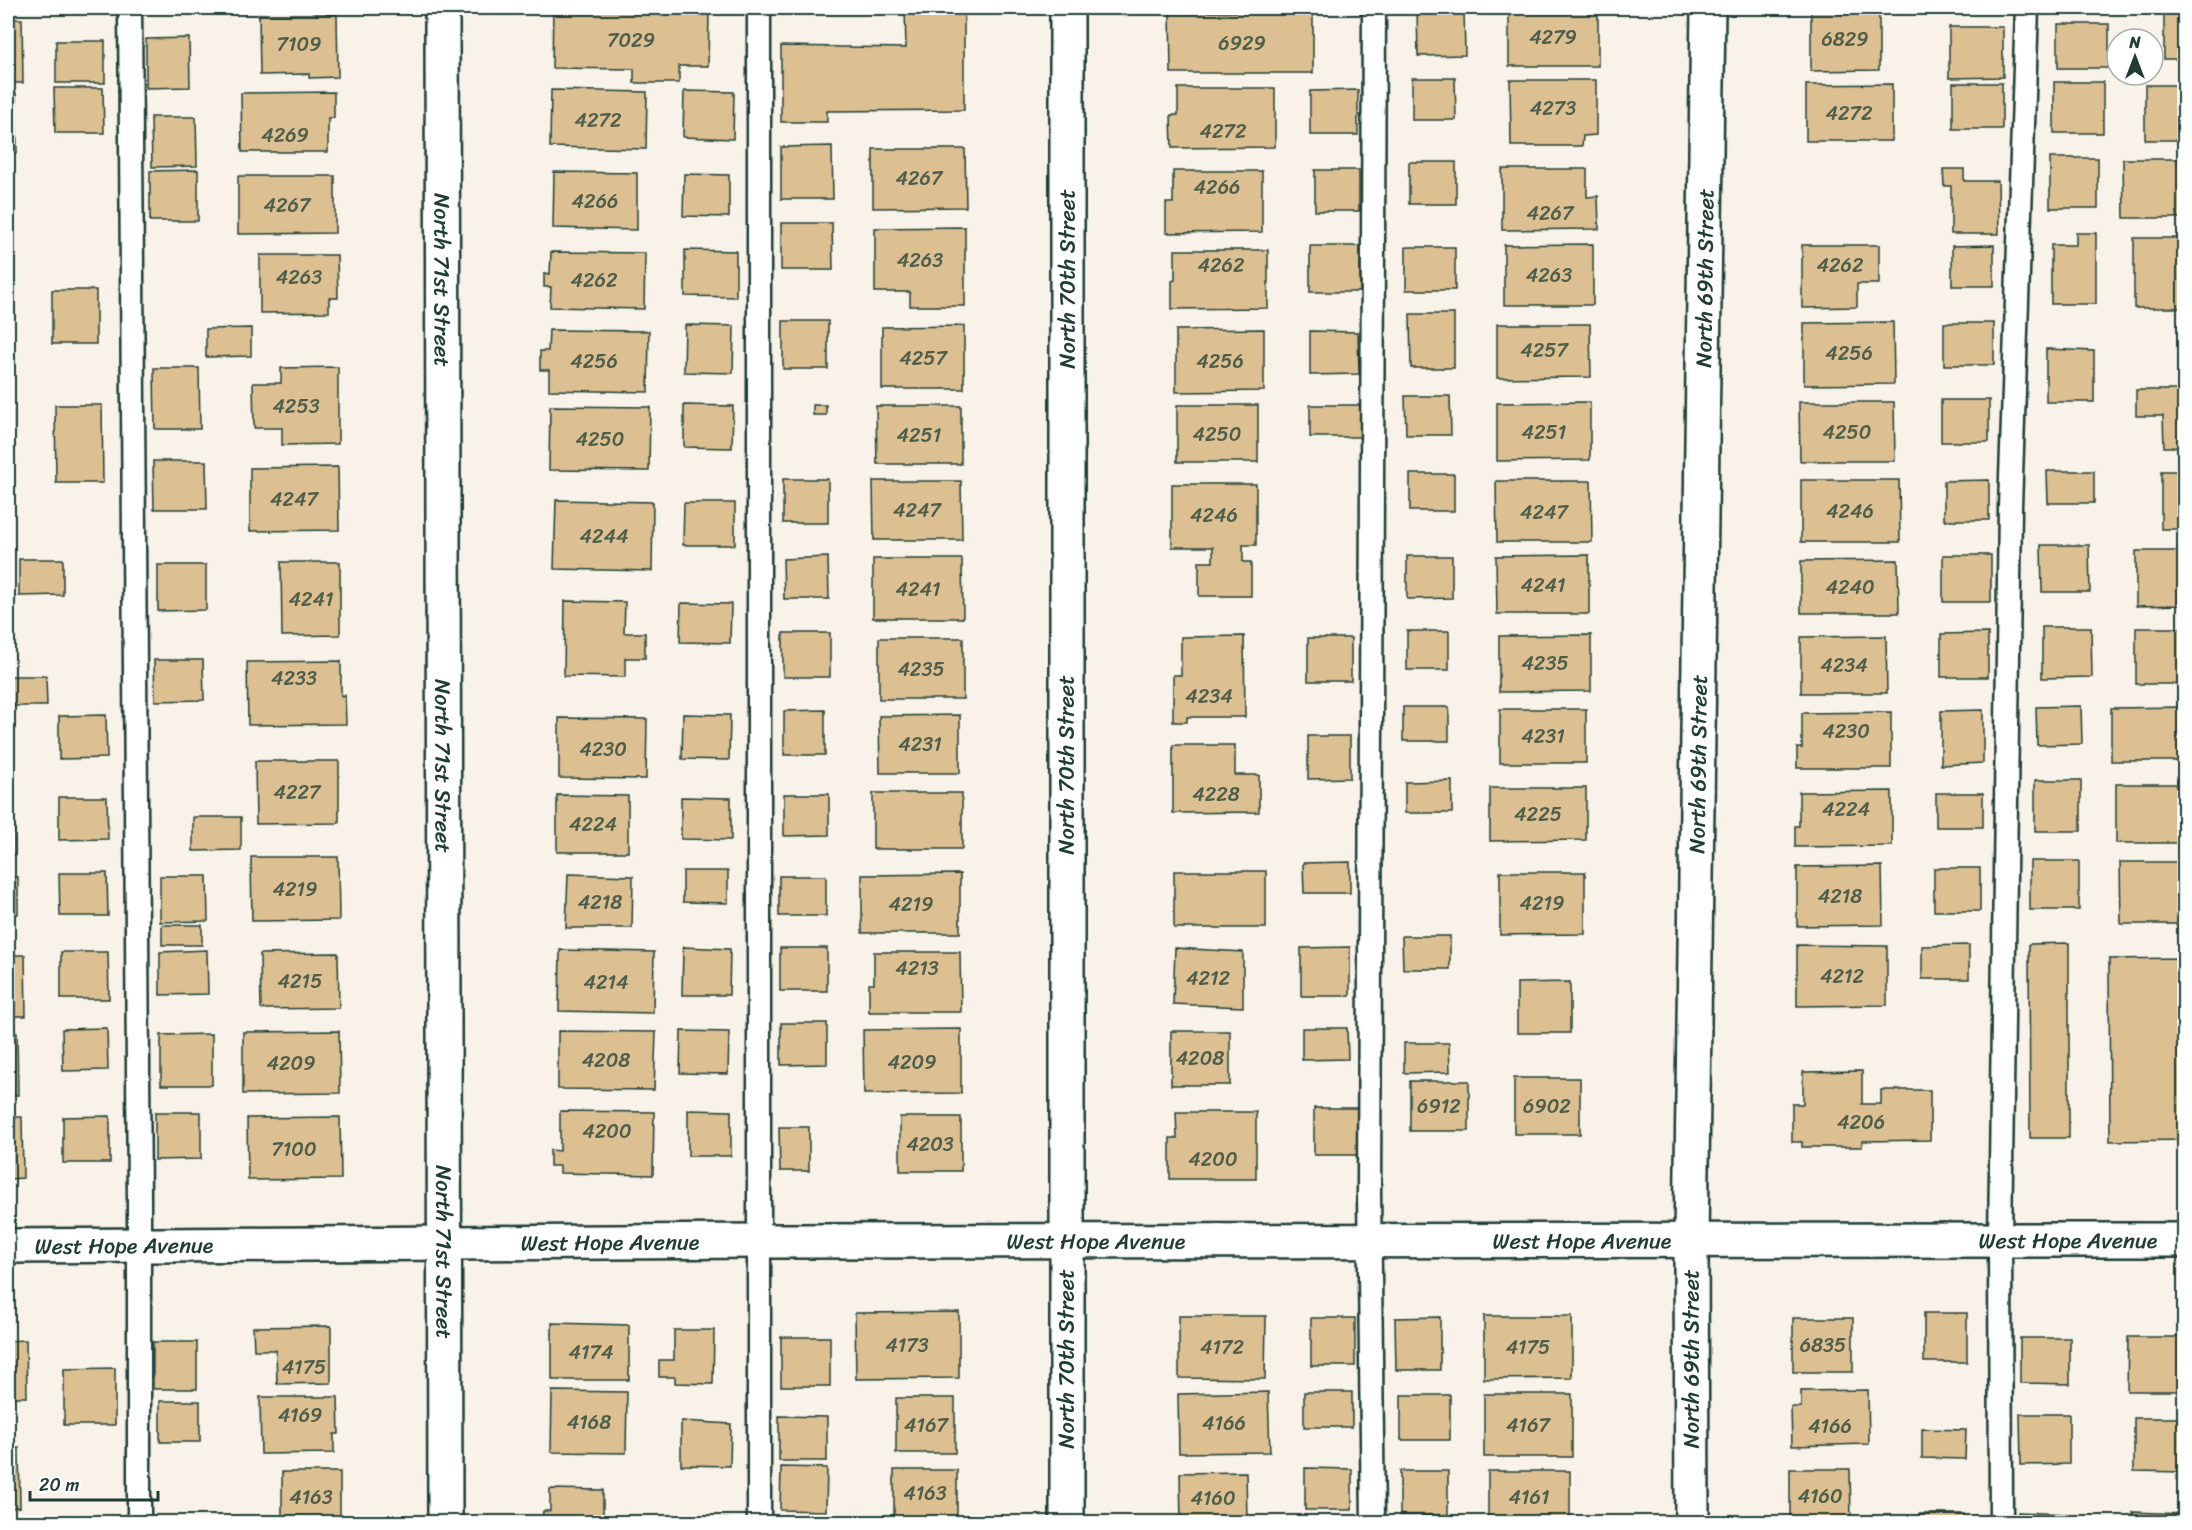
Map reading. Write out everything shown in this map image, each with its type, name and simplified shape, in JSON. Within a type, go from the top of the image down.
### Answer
[{"type":"street","name":"North 71st Street","points":[[441,8],[446,1522]]},
{"type":"street","name":"North 70th Street","points":[[1066,1522],[1067,8]]},
{"type":"street","name":"North 69th Street","points":[[1692,1522],[1691,1241],[1708,8]]},
{"type":"street","name":"West Hope Avenue","points":[[8,1246],[759,1241],[2184,1240]]},
{"type":"lane","points":[[130,8],[139,1522]]},
{"type":"lane","points":[[759,8],[759,1522]]},
{"type":"lane","points":[[1373,1522],[1370,1241],[1374,8]]},
{"type":"lane","points":[[2001,1522],[2000,1241],[2010,507],[2027,8]]},
{"type":"building","points":[[553,8],[646,8],[667,9],[667,12],[709,13],[708,66],[679,66],[679,83],[634,83],[634,69],[552,68]]},
{"type":"building","points":[[905,8],[964,10],[964,110],[827,111],[827,122],[781,122],[781,46],[906,48]]},
{"type":"building","points":[[1509,8],[1598,8],[1598,66],[1509,66]]},
{"type":"building","points":[[1811,8],[1879,8],[1879,70],[1811,71]]},
{"type":"building","points":[[2164,8],[2184,8],[2184,59],[2165,59]]},
{"type":"building","points":[[1417,9],[1464,9],[1465,55],[1418,56]]},
{"type":"building","points":[[1170,12],[1313,12],[1313,73],[1171,73]]},
{"type":"building","points":[[259,14],[337,14],[338,77],[309,78],[309,74],[260,75]]},
{"type":"building","points":[[8,19],[22,19],[23,83],[8,83]]},
{"type":"building","points":[[2058,24],[2109,24],[2109,27],[2105,27],[2105,68],[2058,68]]},
{"type":"building","points":[[1949,27],[2003,27],[2003,77],[1949,78]]},
{"type":"building","points":[[189,38],[190,87],[146,88],[146,39]]},
{"type":"building","points":[[56,41],[105,41],[105,83],[56,83]]},
{"type":"building","points":[[1412,78],[1455,78],[1456,120],[1412,120]]},
{"type":"building","points":[[1510,80],[1596,80],[1596,135],[1583,136],[1582,146],[1511,146]]},
{"type":"building","points":[[2054,82],[2103,82],[2103,133],[2054,133]]},
{"type":"building","points":[[1953,83],[2002,83],[2002,129],[1953,129]]},
{"type":"building","points":[[1892,84],[1892,141],[1806,141],[1806,85]]},
{"type":"building","points":[[2184,85],[2184,140],[2145,140],[2145,87]]},
{"type":"building","points":[[54,88],[103,88],[104,133],[55,133]]},
{"type":"building","points":[[1178,88],[1275,88],[1275,147],[1172,148],[1171,115],[1178,115]]},
{"type":"building","points":[[551,90],[647,92],[646,149],[550,147]]},
{"type":"building","points":[[1358,90],[1358,135],[1310,135],[1310,91]]},
{"type":"building","points":[[684,91],[734,92],[733,139],[683,137]]},
{"type":"building","points":[[334,92],[334,118],[328,118],[328,152],[242,152],[241,93]]},
{"type":"building","points":[[8,93],[16,93],[17,153],[8,153]]},
{"type":"building","points":[[151,117],[196,117],[197,166],[152,167]]},
{"type":"building","points":[[832,146],[833,199],[781,199],[781,147]]},
{"type":"building","points":[[873,149],[965,149],[966,207],[873,208]]},
{"type":"building","points":[[2050,158],[2098,158],[2098,208],[2050,208]]},
{"type":"building","points":[[2123,159],[2184,159],[2184,218],[2124,218]]},
{"type":"building","points":[[1409,162],[1456,162],[1456,204],[1409,204]]},
{"type":"building","points":[[1502,169],[1587,169],[1587,197],[1598,196],[1599,229],[1502,230]]},
{"type":"building","points":[[1943,169],[1964,169],[1964,181],[1998,181],[1999,234],[1951,234],[1951,186],[1944,186]]},
{"type":"building","points":[[198,170],[198,221],[150,221],[150,171]]},
{"type":"building","points":[[1315,170],[1359,170],[1359,211],[1315,211]]},
{"type":"building","points":[[1173,171],[1262,171],[1262,232],[1166,233],[1166,203],[1173,203]]},
{"type":"building","points":[[554,172],[637,173],[637,230],[553,228]]},
{"type":"building","points":[[684,174],[729,175],[729,217],[683,216]]},
{"type":"building","points":[[238,176],[335,176],[335,233],[238,234]]},
{"type":"building","points":[[781,223],[832,223],[833,270],[781,270]]},
{"type":"building","points":[[965,227],[965,306],[910,306],[910,292],[875,292],[875,228]]},
{"type":"building","points":[[2076,233],[2096,233],[2096,304],[2051,304],[2051,245],[2076,245]]},
{"type":"building","points":[[2134,238],[2184,238],[2184,308],[2134,308]]},
{"type":"building","points":[[1593,244],[1593,305],[1504,305],[1504,245]]},
{"type":"building","points":[[1802,245],[1879,245],[1879,284],[1857,284],[1857,307],[1802,308]]},
{"type":"building","points":[[1994,245],[1994,286],[1952,286],[1952,246]]},
{"type":"building","points":[[1310,246],[1360,246],[1360,292],[1310,292]]},
{"type":"building","points":[[1406,247],[1455,247],[1455,290],[1406,290]]},
{"type":"building","points":[[685,250],[736,251],[736,297],[685,296]]},
{"type":"building","points":[[1175,250],[1268,250],[1268,308],[1172,309]]},
{"type":"building","points":[[551,252],[645,253],[644,309],[550,307],[551,287],[544,287],[544,273],[550,274]]},
{"type":"building","points":[[260,255],[337,255],[338,298],[329,298],[329,312],[260,313]]},
{"type":"building","points":[[52,290],[96,290],[96,344],[52,344]]},
{"type":"building","points":[[1410,314],[1454,314],[1454,368],[1411,368]]},
{"type":"building","points":[[783,321],[828,321],[828,369],[783,369]]},
{"type":"building","points":[[1893,322],[1894,384],[1804,385],[1804,323]]},
{"type":"building","points":[[1944,323],[1994,323],[1994,365],[1944,365]]},
{"type":"building","points":[[1497,324],[1590,324],[1591,377],[1497,378]]},
{"type":"building","points":[[685,325],[734,326],[733,373],[684,372]]},
{"type":"building","points":[[964,326],[964,389],[882,389],[882,327]]},
{"type":"building","points":[[251,328],[251,356],[206,357],[206,329]]},
{"type":"building","points":[[1264,329],[1264,391],[1176,392],[1176,330]]},
{"type":"building","points":[[549,330],[649,331],[648,392],[549,390],[549,370],[540,370],[540,351],[548,351]]},
{"type":"building","points":[[1310,331],[1358,332],[1359,374],[1310,375]]},
{"type":"building","points":[[2046,349],[2094,351],[2094,402],[2046,402]]},
{"type":"building","points":[[338,367],[338,444],[282,445],[282,428],[254,428],[253,383],[281,383],[281,368]]},
{"type":"building","points":[[154,368],[199,368],[200,429],[155,429]]},
{"type":"building","points":[[2136,390],[2184,390],[2184,447],[2164,447],[2163,416],[2136,416]]},
{"type":"building","points":[[1405,396],[1450,396],[1451,435],[1406,435]]},
{"type":"building","points":[[1941,400],[1989,400],[1989,442],[1941,442]]},
{"type":"building","points":[[1590,402],[1590,460],[1497,461],[1497,403]]},
{"type":"building","points":[[1799,402],[1894,402],[1895,461],[1800,461]]},
{"type":"building","points":[[55,405],[102,405],[103,483],[56,483]]},
{"type":"building","points":[[684,405],[733,406],[732,448],[684,447]]},
{"type":"building","points":[[813,405],[826,405],[826,415],[813,415]]},
{"type":"building","points":[[1177,405],[1258,405],[1258,462],[1177,462]]},
{"type":"building","points":[[1310,405],[1360,405],[1360,437],[1310,437]]},
{"type":"building","points":[[550,406],[650,407],[649,471],[549,470]]},
{"type":"building","points":[[876,406],[961,406],[961,464],[877,464]]},
{"type":"building","points":[[8,409],[12,409],[12,467],[8,467]]},
{"type":"building","points":[[153,461],[206,461],[207,509],[154,509]]},
{"type":"building","points":[[338,467],[339,530],[250,531],[250,468]]},
{"type":"building","points":[[2047,471],[2094,471],[2094,503],[2048,503]]},
{"type":"building","points":[[2161,471],[2184,471],[2184,529],[2161,529]]},
{"type":"building","points":[[1410,474],[1454,474],[1454,511],[1410,511]]},
{"type":"building","points":[[783,479],[828,479],[828,523],[783,523]]},
{"type":"building","points":[[1801,480],[1899,480],[1900,542],[1801,542]]},
{"type":"building","points":[[1989,480],[1989,520],[1944,520],[1944,481]]},
{"type":"building","points":[[873,481],[961,481],[962,540],[874,540]]},
{"type":"building","points":[[1496,481],[1591,481],[1592,542],[1497,542]]},
{"type":"building","points":[[1172,484],[1256,484],[1256,545],[1243,545],[1243,562],[1251,562],[1251,596],[1199,596],[1199,562],[1213,562],[1213,547],[1172,547]]},
{"type":"building","points":[[556,500],[653,502],[652,571],[554,569]]},
{"type":"building","points":[[684,503],[735,503],[735,545],[683,545]]},
{"type":"building","points":[[2041,545],[2089,545],[2090,592],[2042,592]]},
{"type":"building","points":[[2136,551],[2184,551],[2184,605],[2136,606]]},
{"type":"building","points":[[1589,555],[1589,614],[1497,614],[1496,556]]},
{"type":"building","points":[[1943,555],[1991,555],[1991,602],[1943,602]]},
{"type":"building","points":[[1407,556],[1452,556],[1452,598],[1407,599]]},
{"type":"building","points":[[828,557],[829,599],[784,599],[783,559]]},
{"type":"building","points":[[19,559],[63,559],[63,595],[19,596]]},
{"type":"building","points":[[873,559],[962,559],[963,618],[873,618]]},
{"type":"building","points":[[1898,560],[1899,613],[1801,613],[1801,561]]},
{"type":"building","points":[[281,562],[340,562],[340,635],[282,636]]},
{"type":"building","points":[[158,565],[206,565],[206,610],[158,611]]},
{"type":"building","points":[[565,601],[625,602],[624,633],[645,633],[645,658],[625,658],[625,677],[564,676]]},
{"type":"building","points":[[681,603],[731,604],[730,643],[680,642]]},
{"type":"building","points":[[2042,627],[2091,627],[2092,677],[2042,678]]},
{"type":"building","points":[[2136,628],[2184,628],[2184,684],[2136,684]]},
{"type":"building","points":[[1407,631],[1449,631],[1449,670],[1407,670]]},
{"type":"building","points":[[783,633],[830,633],[830,677],[783,677]]},
{"type":"building","points":[[1988,633],[1988,677],[1941,677],[1941,634]]},
{"type":"building","points":[[1591,635],[1591,691],[1499,692],[1499,636]]},
{"type":"building","points":[[1244,636],[1245,717],[1187,717],[1187,722],[1173,722],[1173,675],[1181,675],[1181,637]]},
{"type":"building","points":[[1886,636],[1887,693],[1801,693],[1801,637]]},
{"type":"building","points":[[879,638],[963,638],[963,699],[879,699]]},
{"type":"building","points":[[1308,638],[1351,638],[1351,681],[1308,681]]},
{"type":"building","points":[[154,660],[203,660],[204,700],[155,701]]},
{"type":"building","points":[[341,661],[341,696],[345,695],[346,724],[248,725],[247,662]]},
{"type":"building","points":[[8,676],[46,676],[47,706],[8,706]]},
{"type":"building","points":[[2081,706],[2082,744],[2037,745],[2036,707]]},
{"type":"building","points":[[1403,707],[1449,707],[1449,741],[1403,741]]},
{"type":"building","points":[[2184,707],[2184,761],[2111,761],[2111,708]]},
{"type":"building","points":[[1500,709],[1586,709],[1586,763],[1500,763]]},
{"type":"building","points":[[825,710],[825,755],[784,755],[784,711]]},
{"type":"building","points":[[1983,710],[1983,763],[1941,765],[1941,711]]},
{"type":"building","points":[[1891,712],[1891,768],[1797,768],[1797,748],[1802,748],[1802,713]]},
{"type":"building","points":[[683,714],[730,715],[729,760],[682,759]]},
{"type":"building","points":[[106,715],[107,758],[59,759],[59,716]]},
{"type":"building","points":[[960,715],[960,773],[880,773],[879,716]]},
{"type":"building","points":[[559,718],[647,719],[646,779],[559,778]]},
{"type":"building","points":[[8,720],[13,720],[14,778],[8,778]]},
{"type":"building","points":[[1308,736],[1350,736],[1350,778],[1308,779]]},
{"type":"building","points":[[1173,745],[1235,745],[1235,775],[1259,775],[1259,812],[1173,813]]},
{"type":"building","points":[[255,761],[339,761],[339,823],[256,824]]},
{"type":"building","points":[[2035,780],[2081,780],[2081,831],[2035,831]]},
{"type":"building","points":[[1452,781],[1452,813],[1405,813],[1405,782]]},
{"type":"building","points":[[2116,784],[2184,784],[2184,843],[2116,843]]},
{"type":"building","points":[[1490,788],[1586,788],[1586,840],[1490,841]]},
{"type":"building","points":[[1892,791],[1892,846],[1795,847],[1795,826],[1799,826],[1799,792]]},
{"type":"building","points":[[873,793],[962,793],[962,849],[873,849]]},
{"type":"building","points":[[1936,793],[1983,793],[1983,827],[1936,827]]},
{"type":"building","points":[[784,794],[829,794],[829,835],[784,836]]},
{"type":"building","points":[[557,795],[628,796],[628,852],[557,852]]},
{"type":"building","points":[[8,797],[13,797],[14,855],[8,855]]},
{"type":"building","points":[[59,797],[107,797],[108,839],[59,840]]},
{"type":"building","points":[[681,797],[731,798],[731,840],[681,839]]},
{"type":"building","points":[[193,817],[241,817],[241,850],[193,851]]},
{"type":"building","points":[[251,857],[338,857],[339,920],[252,921]]},
{"type":"building","points":[[2030,861],[2079,861],[2079,910],[2030,910]]},
{"type":"building","points":[[1350,862],[1350,893],[1304,893],[1303,863]]},
{"type":"building","points":[[2120,862],[2184,862],[2184,924],[2121,924]]},
{"type":"building","points":[[1882,866],[1883,925],[1797,926],[1797,867]]},
{"type":"building","points":[[1934,868],[1980,868],[1980,911],[1934,911]]},
{"type":"building","points":[[683,871],[728,871],[728,903],[683,902]]},
{"type":"building","points":[[1174,871],[1266,871],[1266,928],[1174,928]]},
{"type":"building","points":[[1500,872],[1585,872],[1585,934],[1500,935]]},
{"type":"building","points":[[59,873],[107,873],[108,916],[60,916]]},
{"type":"building","points":[[568,874],[633,876],[632,928],[566,928]]},
{"type":"building","points":[[960,874],[960,933],[862,933],[862,875]]},
{"type":"building","points":[[160,876],[207,876],[208,921],[160,922]]},
{"type":"building","points":[[779,876],[826,876],[826,916],[779,916]]},
{"type":"building","points":[[8,877],[18,877],[18,914],[8,915]]},
{"type":"building","points":[[162,925],[202,925],[202,945],[162,945]]},
{"type":"building","points":[[1402,936],[1450,936],[1450,969],[1403,969]]},
{"type":"building","points":[[2069,943],[2069,1138],[2030,1138],[2029,944]]},
{"type":"building","points":[[1797,945],[1887,946],[1887,1005],[1797,1006]]},
{"type":"building","points":[[1969,945],[1969,979],[1922,979],[1922,946]]},
{"type":"building","points":[[683,947],[730,949],[729,995],[682,995]]},
{"type":"building","points":[[1350,947],[1350,996],[1301,996],[1301,948]]},
{"type":"building","points":[[780,948],[827,948],[827,991],[780,991]]},
{"type":"building","points":[[1175,948],[1243,952],[1243,1007],[1173,1004]]},
{"type":"building","points":[[207,950],[208,994],[160,995],[160,952]]},
{"type":"building","points":[[560,950],[654,952],[653,1013],[559,1011]]},
{"type":"building","points":[[61,952],[108,952],[109,999],[61,999]]},
{"type":"building","points":[[874,952],[960,952],[961,1012],[869,1012],[869,984],[874,984]]},
{"type":"building","points":[[338,953],[339,1008],[261,1009],[260,954]]},
{"type":"building","points":[[8,955],[25,955],[26,1016],[8,1016]]},
{"type":"building","points":[[2184,958],[2184,1140],[2110,1141],[2109,959]]},
{"type":"building","points":[[1570,982],[1570,1033],[1517,1033],[1517,983]]},
{"type":"building","points":[[781,1023],[827,1023],[827,1064],[781,1065]]},
{"type":"building","points":[[107,1028],[108,1070],[63,1071],[62,1029]]},
{"type":"building","points":[[1302,1028],[1347,1028],[1348,1059],[1302,1060]]},
{"type":"building","points":[[961,1029],[961,1093],[864,1094],[863,1030]]},
{"type":"building","points":[[339,1031],[340,1093],[243,1094],[243,1032]]},
{"type":"building","points":[[558,1031],[656,1032],[654,1090],[558,1089]]},
{"type":"building","points":[[681,1031],[729,1032],[728,1074],[680,1073]]},
{"type":"building","points":[[1171,1031],[1230,1031],[1230,1085],[1171,1085]]},
{"type":"building","points":[[8,1033],[17,1033],[18,1095],[8,1095]]},
{"type":"building","points":[[212,1034],[212,1085],[161,1085],[161,1035]]},
{"type":"building","points":[[1404,1043],[1449,1043],[1450,1072],[1404,1073]]},
{"type":"building","points":[[1862,1071],[1862,1104],[1881,1104],[1881,1090],[1930,1090],[1930,1140],[1862,1141],[1862,1147],[1802,1147],[1802,1142],[1792,1142],[1792,1104],[1803,1104],[1803,1072]]},
{"type":"building","points":[[1514,1078],[1580,1078],[1580,1134],[1514,1134]]},
{"type":"building","points":[[1410,1081],[1469,1081],[1469,1131],[1410,1131]]},
{"type":"building","points":[[1314,1108],[1357,1108],[1358,1155],[1314,1155]]},
{"type":"building","points":[[688,1110],[731,1111],[731,1156],[688,1156]]},
{"type":"building","points":[[560,1111],[654,1112],[653,1175],[560,1173],[560,1166],[550,1166],[550,1150],[560,1151]]},
{"type":"building","points":[[155,1112],[201,1112],[201,1159],[155,1160]]},
{"type":"building","points":[[1176,1112],[1256,1112],[1256,1179],[1170,1179],[1170,1138],[1177,1138]]},
{"type":"building","points":[[110,1116],[110,1163],[63,1163],[63,1117]]},
{"type":"building","points":[[8,1117],[22,1117],[23,1178],[8,1179]]},
{"type":"building","points":[[340,1117],[341,1179],[248,1180],[247,1118]]},
{"type":"building","points":[[900,1117],[961,1117],[961,1171],[900,1171]]},
{"type":"building","points":[[779,1127],[809,1127],[809,1171],[780,1171]]},
{"type":"building","points":[[959,1312],[959,1378],[856,1379],[855,1313]]},
{"type":"building","points":[[1924,1313],[1967,1313],[1967,1362],[1924,1362]]},
{"type":"building","points":[[1179,1316],[1266,1316],[1265,1379],[1179,1378]]},
{"type":"building","points":[[1484,1316],[1572,1316],[1572,1378],[1484,1379]]},
{"type":"building","points":[[1440,1317],[1440,1370],[1396,1370],[1395,1318]]},
{"type":"building","points":[[1311,1318],[1355,1318],[1355,1366],[1311,1366]]},
{"type":"building","points":[[1793,1318],[1853,1318],[1853,1372],[1793,1372]]},
{"type":"building","points":[[552,1323],[629,1325],[629,1380],[552,1380]]},
{"type":"building","points":[[331,1326],[331,1383],[277,1384],[276,1350],[254,1350],[253,1327]]},
{"type":"building","points":[[674,1330],[714,1330],[713,1384],[675,1383],[675,1377],[659,1377],[659,1360],[674,1360]]},
{"type":"building","points":[[781,1337],[830,1337],[830,1386],[781,1386]]},
{"type":"building","points":[[2128,1337],[2184,1337],[2184,1391],[2127,1391]]},
{"type":"building","points":[[2020,1338],[2070,1338],[2070,1384],[2020,1383]]},
{"type":"building","points":[[26,1340],[27,1397],[8,1397],[8,1341]]},
{"type":"building","points":[[153,1342],[197,1342],[197,1389],[153,1389]]},
{"type":"building","points":[[115,1368],[115,1425],[64,1425],[64,1369]]},
{"type":"building","points":[[1868,1390],[1869,1444],[1792,1446],[1791,1407],[1801,1407],[1801,1391]]},
{"type":"building","points":[[552,1391],[627,1392],[626,1453],[551,1452]]},
{"type":"building","points":[[1268,1392],[1270,1452],[1179,1453],[1178,1394]]},
{"type":"building","points":[[1304,1392],[1352,1392],[1352,1427],[1304,1427]]},
{"type":"building","points":[[1484,1394],[1572,1394],[1572,1457],[1484,1457]]},
{"type":"building","points":[[1401,1395],[1450,1395],[1450,1440],[1401,1440]]},
{"type":"building","points":[[260,1397],[338,1397],[339,1434],[334,1434],[334,1453],[261,1454]]},
{"type":"building","points":[[896,1398],[955,1398],[955,1453],[896,1453]]},
{"type":"building","points":[[160,1401],[200,1401],[200,1442],[160,1442]]},
{"type":"building","points":[[2020,1414],[2069,1414],[2069,1464],[2021,1465]]},
{"type":"building","points":[[779,1416],[827,1417],[827,1461],[779,1461]]},
{"type":"building","points":[[2134,1418],[2184,1418],[2184,1472],[2134,1471]]},
{"type":"building","points":[[681,1421],[731,1424],[730,1466],[681,1465]]},
{"type":"building","points":[[1922,1429],[1966,1430],[1965,1459],[1922,1458]]},
{"type":"building","points":[[19,1448],[20,1507],[8,1508],[8,1449]]},
{"type":"building","points":[[781,1467],[827,1468],[826,1511],[780,1510]]},
{"type":"building","points":[[1305,1468],[1352,1469],[1352,1510],[1305,1510]]},
{"type":"building","points":[[1790,1469],[1850,1469],[1851,1522],[1790,1522]]},
{"type":"building","points":[[894,1470],[957,1470],[957,1522],[886,1522],[886,1516],[894,1516]]},
{"type":"building","points":[[1400,1471],[1448,1471],[1448,1515],[1400,1515]]},
{"type":"building","points":[[1488,1471],[1570,1471],[1570,1522],[1488,1522]]},
{"type":"building","points":[[282,1472],[340,1472],[340,1522],[282,1522]]},
{"type":"building","points":[[1246,1472],[1247,1522],[1181,1522],[1180,1473]]},
{"type":"building","points":[[550,1489],[603,1490],[603,1522],[542,1522],[543,1511],[550,1511]]},
{"type":"building","points":[[2018,1512],[2066,1514],[2066,1522],[2018,1522]]},
{"type":"building","points":[[2133,1512],[2184,1514],[2184,1522],[2133,1522]]},
{"type":"building","points":[[1919,1514],[1964,1514],[1964,1522],[1919,1522]]},
{"type":"building","points":[[690,1519],[729,1519],[729,1522],[690,1522]]}]
